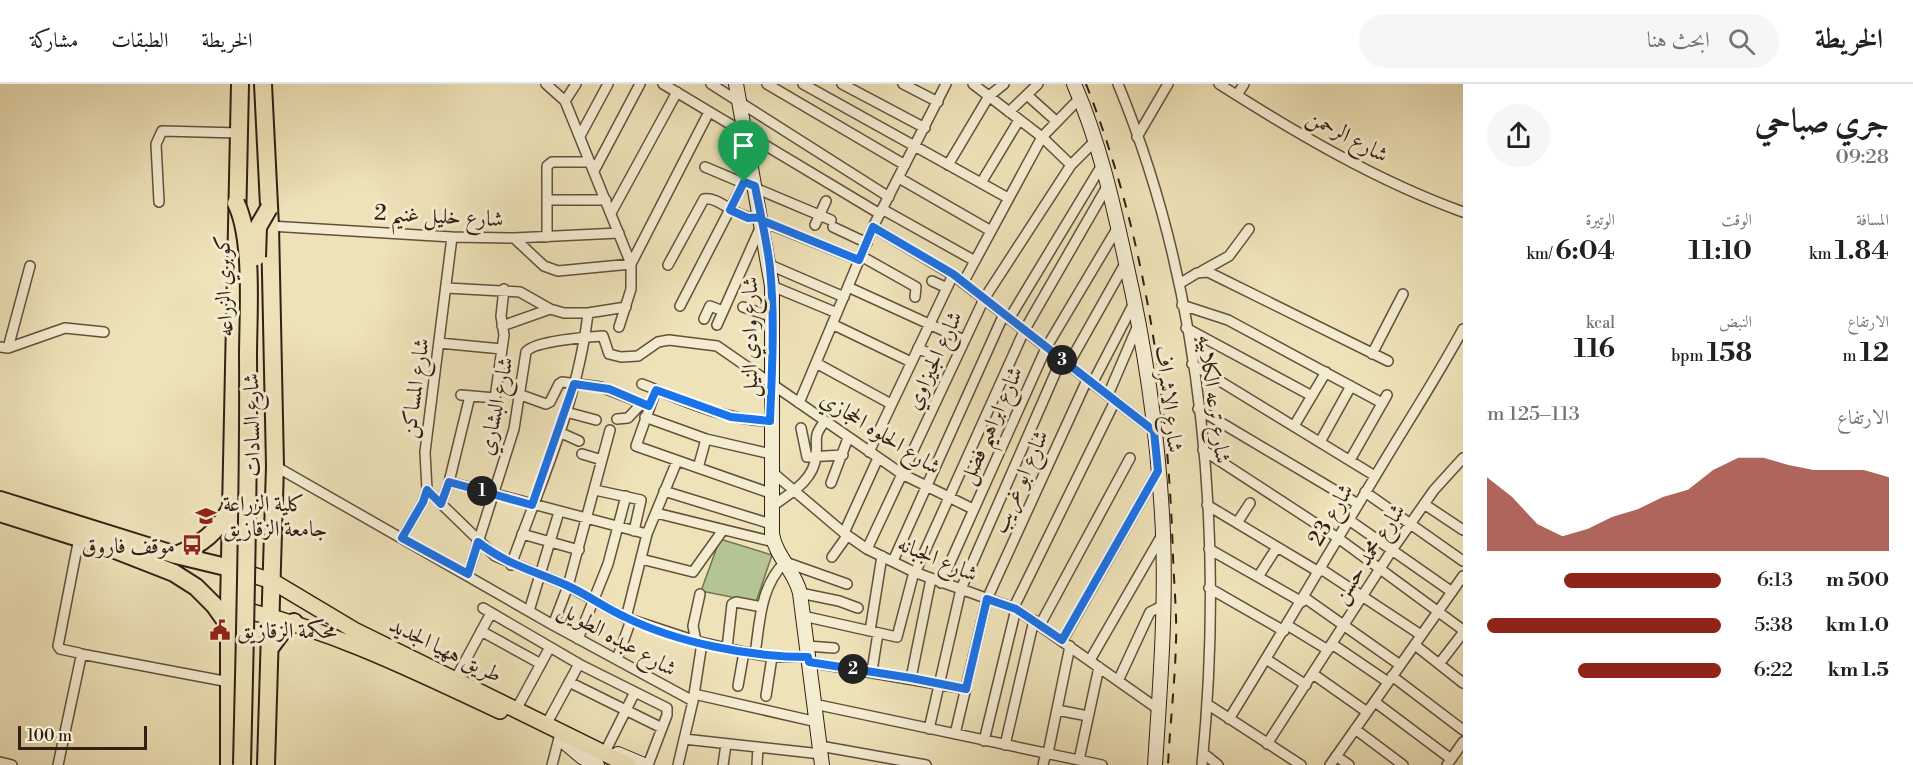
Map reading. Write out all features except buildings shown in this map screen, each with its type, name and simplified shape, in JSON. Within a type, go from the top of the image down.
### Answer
[{"type":"highway","name":"شارع السادات","points":[[229,765],[229,606],[233,505],[236,203],[240,84]]},
{"type":"highway","name":"شارع السادات","points":[[263,84],[270,226],[275,466],[266,765]]},
{"type":"highway","name":"كوبري الزراعه","points":[[236,203],[245,230],[248,342],[243,765]]},
{"type":"highway","name":"كوبري الزراعه","points":[[253,765],[260,467],[257,243],[261,220],[269,208]]},
{"type":"highway","points":[[0,500],[192,560],[230,568]]},
{"type":"highway","points":[[176,555],[204,542],[215,531],[233,505]]},
{"type":"highway","points":[[0,513],[147,561],[186,581],[214,605],[229,626]]},
{"type":"highway","points":[[186,581],[191,575],[192,560]]},
{"type":"highway","points":[[270,648],[284,629],[294,622]]},
{"type":"main road","name":"طريق ههيا الجديد","points":[[230,568],[272,581],[354,630],[547,723],[562,737]]},
{"type":"main road","name":"طريق ههيا الجديد","points":[[229,606],[294,622],[352,642],[562,737]]},
{"type":"main road","points":[[562,737],[628,765]]},
{"type":"main road","points":[[600,755],[613,765]]},
{"type":"street","points":[[546,84],[565,101],[631,264],[631,289],[619,327]]},
{"type":"street","points":[[565,101],[576,84]]},
{"type":"street","points":[[580,136],[608,84]]},
{"type":"street","points":[[592,166],[640,84]]},
{"type":"street","points":[[663,84],[881,212],[975,261]]},
{"type":"street","points":[[711,84],[889,197]]},
{"type":"street","name":"شارع وادي النيل","points":[[736,84],[750,184],[761,221],[772,286],[771,524],[774,542],[796,578],[800,593],[821,755]]},
{"type":"street","points":[[768,84],[905,165]]},
{"type":"street","points":[[803,84],[1008,198]]},
{"type":"street","points":[[842,84],[925,128]]},
{"type":"street","points":[[903,84],[938,102]]},
{"type":"street","points":[[799,403],[873,227],[946,84]]},
{"type":"street","points":[[948,165],[989,96],[1004,84]]},
{"type":"street","points":[[1009,112],[1038,84]]},
{"type":"street","name":"شارع الاشراف","points":[[1074,84],[1095,141],[1119,225],[1136,301],[1154,431],[1163,533],[1164,605],[1155,765]]},
{"type":"street","points":[[1137,137],[1168,84]]},
{"type":"street","name":"شارع الرحمن","points":[[1219,84],[1369,169],[1463,212]]},
{"type":"street","points":[[1237,95],[1244,84]]},
{"type":"street","points":[[975,85],[1042,137],[1071,165]]},
{"type":"street","name":"شارع ترعه الكلابيه","points":[[1122,87],[1159,204],[1179,284],[1203,450],[1209,588],[1207,704],[1202,765]]},
{"type":"street","points":[[611,213],[677,92]]},
{"type":"street","points":[[1027,95],[1056,122]]},
{"type":"street","points":[[963,283],[1042,137],[1080,98]]},
{"type":"street","points":[[631,264],[709,112]]},
{"type":"street","points":[[981,183],[1019,120]]},
{"type":"street","points":[[159,202],[156,144],[162,131],[240,133]]},
{"type":"street","name":"شارع الجيزاوي","points":[[867,549],[984,299],[1071,165],[1095,141]]},
{"type":"street","points":[[547,237],[546,172],[549,164],[592,166]]},
{"type":"street","points":[[893,561],[1006,316],[1102,165]]},
{"type":"street","points":[[705,167],[819,215],[867,243]]},
{"type":"street","points":[[899,178],[991,231]]},
{"type":"street","points":[[681,306],[730,210],[750,184]]},
{"type":"street","points":[[803,616],[897,637],[914,572],[1024,331],[1108,185]]},
{"type":"street","points":[[668,265],[704,199],[710,198],[748,218],[860,258],[916,287],[915,297]]},
{"type":"street","points":[[547,200],[606,200]]},
{"type":"street","points":[[815,225],[826,201]]},
{"type":"street","points":[[717,325],[761,221]]},
{"type":"street","name":"شارع ابراهيم فضل","points":[[911,678],[936,581],[974,509],[1046,348],[1119,225]]},
{"type":"street","name":"شارع خليل غنيم 2","points":[[270,226],[452,237],[514,238],[544,266],[558,271],[631,264]]},
{"type":"street","points":[[873,227],[953,274],[1154,431]]},
{"type":"street","points":[[1179,284],[1228,256],[1249,229]]},
{"type":"street","points":[[514,238],[619,233]]},
{"type":"street","name":"شارع المساكن","points":[[402,538],[423,502],[427,490],[425,452],[452,237]]},
{"type":"street","points":[[929,729],[961,589],[1065,362],[1126,262]]},
{"type":"street","points":[[770,265],[844,297]]},
{"type":"street","points":[[4,348],[30,266]]},
{"type":"street","points":[[1202,272],[1388,361]]},
{"type":"street","points":[[868,452],[953,274]]},
{"type":"street","points":[[932,281],[947,288]]},
{"type":"street","points":[[772,286],[837,313]]},
{"type":"street","points":[[848,287],[964,340]]},
{"type":"street","points":[[447,288],[504,289],[528,294],[550,309],[564,313],[588,313],[626,307]]},
{"type":"street","points":[[441,504],[449,482],[466,395],[495,398],[504,335],[502,326],[504,289]]},
{"type":"street","points":[[1372,354],[1403,294]]},
{"type":"street","name":"شارع ابو غريب","points":[[955,735],[987,599],[1089,382],[1136,301]]},
{"type":"street","points":[[1182,305],[1228,320],[1351,386],[1385,399],[1350,460]]},
{"type":"street","points":[[704,319],[711,306],[723,311]]},
{"type":"street","points":[[743,307],[772,317]]},
{"type":"street","points":[[502,326],[550,309]]},
{"type":"street","points":[[511,564],[566,412],[585,337],[588,313]]},
{"type":"street","points":[[984,741],[1015,609],[1111,398],[1139,323]]},
{"type":"street","points":[[832,324],[911,362]]},
{"type":"street","points":[[4,348],[65,328],[104,332]]},
{"type":"street","points":[[1186,328],[1312,396]]},
{"type":"street","name":"شارع 23","points":[[1229,719],[1434,382],[1463,329]]},
{"type":"street","name":"شارع الحلوه الحجازي","points":[[585,337],[603,336],[606,350],[614,356],[638,356],[663,341],[717,346],[902,474],[974,509]]},
{"type":"street","name":"شارع البشاري","points":[[468,574],[494,495],[521,395],[528,348],[585,337]]},
{"type":"street","points":[[439,343],[502,348]]},
{"type":"street","points":[[918,348],[936,357]]},
{"type":"street","points":[[816,363],[891,404]]},
{"type":"street","points":[[1192,364],[1375,476]]},
{"type":"street","points":[[1294,426],[1326,372]]},
{"type":"street","points":[[521,395],[546,404],[553,400],[560,383],[574,384],[609,389],[646,404]]},
{"type":"street","points":[[642,384],[731,417],[770,421]]},
{"type":"street","points":[[1320,442],[1351,386]]},
{"type":"street","points":[[617,419],[628,418],[646,404],[656,390]]},
{"type":"street","points":[[646,404],[645,417],[636,446],[698,468],[770,500],[794,490],[810,474],[816,457],[814,438],[825,421]]},
{"type":"street","points":[[1198,409],[1358,504]]},
{"type":"street","points":[[566,412],[596,420]]},
{"type":"street","points":[[645,417],[706,439],[771,454]]},
{"type":"street","points":[[801,428],[807,458],[843,454]]},
{"type":"street","points":[[553,625],[579,550],[610,430]]},
{"type":"street","points":[[559,432],[579,441]]},
{"type":"street","points":[[831,483],[848,438]]},
{"type":"street","points":[[698,468],[706,439]]},
{"type":"street","points":[[1203,450],[1338,538],[1463,631],[1439,664]]},
{"type":"street","points":[[582,454],[602,460]]},
{"type":"street","points":[[832,556],[846,534],[878,458]]},
{"type":"street","points":[[1005,745],[1037,622],[1130,458]]},
{"type":"street","name":"شارع محمد حسن","points":[[1268,744],[1410,523],[1463,458]]},
{"type":"street","points":[[617,659],[629,619],[647,534],[677,461]]},
{"type":"street","name":"شارع عبده الطويل","points":[[275,466],[468,574],[578,639],[694,698],[817,722]]},
{"type":"street","name":"شارع الجبانه","points":[[771,471],[867,549],[936,581],[1015,609],[1037,622],[1158,709]]},
{"type":"street","points":[[1043,765],[1064,676],[1066,643],[1158,471]]},
{"type":"street","points":[[449,482],[647,534]]},
{"type":"street","points":[[427,490],[478,542],[511,564],[568,586],[629,619],[699,642],[772,657],[808,655],[834,648]]},
{"type":"street","points":[[595,490],[641,500],[634,531]]},
{"type":"street","points":[[664,491],[771,524]]},
{"type":"street","points":[[1365,492],[1463,561]]},
{"type":"street","points":[[578,639],[595,601],[619,527],[626,496]]},
{"type":"street","points":[[1237,523],[1250,503]]},
{"type":"street","points":[[1424,504],[1463,530]]},
{"type":"street","points":[[1207,505],[1320,570],[1421,636]]},
{"type":"street","points":[[529,611],[559,512]]},
{"type":"street","points":[[656,513],[774,542]]},
{"type":"street","points":[[1349,519],[1452,592]]},
{"type":"street","points":[[641,559],[693,572],[723,530]]},
{"type":"street","points":[[1090,660],[1163,533]]},
{"type":"street","points":[[522,534],[579,550]]},
{"type":"street","points":[[79,538],[58,646],[60,649],[229,682]]},
{"type":"street","points":[[1258,578],[1277,547]]},
{"type":"street","points":[[1209,549],[1258,578],[1303,600],[1400,665]]},
{"type":"street","points":[[872,671],[882,556]]},
{"type":"street","points":[[755,654],[762,607],[770,580],[785,562],[847,584]]},
{"type":"street","points":[[1330,765],[1463,576]]},
{"type":"street","points":[[1209,588],[1390,679],[1463,729]]},
{"type":"street","points":[[800,593],[839,601],[858,608]]},
{"type":"street","points":[[678,765],[694,698],[699,642],[693,626],[700,594]]},
{"type":"street","points":[[727,648],[732,604],[736,602],[762,607]]},
{"type":"street","points":[[1118,681],[1150,612],[1164,605]]},
{"type":"street","points":[[456,678],[482,631],[487,610],[579,664],[635,692],[667,708],[669,711],[646,765],[600,755],[635,692]]},
{"type":"street","points":[[482,631],[541,664]]},
{"type":"street","points":[[1415,645],[1463,683]]},
{"type":"street","points":[[517,708],[550,647]]},
{"type":"street","points":[[738,686],[744,652]]},
{"type":"street","points":[[58,765],[81,654]]},
{"type":"street","points":[[808,655],[872,671],[966,689]]},
{"type":"street","points":[[766,696],[772,657]]},
{"type":"street","points":[[1266,659],[1306,686]]},
{"type":"street","points":[[547,723],[579,664]]},
{"type":"street","points":[[1079,760],[1099,667]]},
{"type":"street","points":[[1052,672],[1064,676]]},
{"type":"street","points":[[1313,674],[1367,712]]},
{"type":"street","points":[[569,682],[662,728]]},
{"type":"street","points":[[1375,702],[1449,762],[1463,742]]},
{"type":"street","points":[[814,704],[1102,765]]},
{"type":"street","points":[[1207,704],[1268,744],[1285,761],[1301,765]]},
{"type":"street","points":[[1057,710],[1088,716]]},
{"type":"street","points":[[1355,729],[1403,765]]},
{"type":"street","points":[[552,765],[562,737]]},
{"type":"street","points":[[684,739],[926,765]]},
{"type":"street","points":[[723,765],[726,744]]},
{"type":"street","points":[[757,765],[758,747]]},
{"type":"street","points":[[1203,753],[1218,765]]},
{"type":"street","points":[[1336,756],[1349,765]]},
{"type":"street","points":[[0,762],[12,765]]},
{"type":"green space","points":[[720,539],[772,555],[756,602],[701,591]]},
{"type":"railway","points":[[1086,84],[1124,198],[1150,316],[1159,375],[1166,435],[1176,621],[1175,673],[1168,765]]},
{"type":"place","name":"كلية الزراعة جامعة الزقازيق","points":[[206,516]]},
{"type":"place","name":"موقف فاروق","points":[[192,545]]},
{"type":"place","name":"محكمة الزقازيق","points":[[220,630]]},
{"type":"route","points":[[744,182],[730,210],[748,218],[761,217],[761,220],[859,260],[873,227],[953,274],[1154,431],[1158,471],[1062,640],[1016,609],[987,599],[966,689],[872,671],[809,662],[808,657],[772,657],[702,643],[626,618],[568,586],[495,556],[478,542],[468,574],[402,538],[423,502],[427,490],[441,504],[449,482],[532,505],[574,384],[609,389],[649,406],[656,390],[689,404],[731,417],[770,421],[773,342],[770,265],[762,224],[761,217],[755,186],[744,182]]}]
